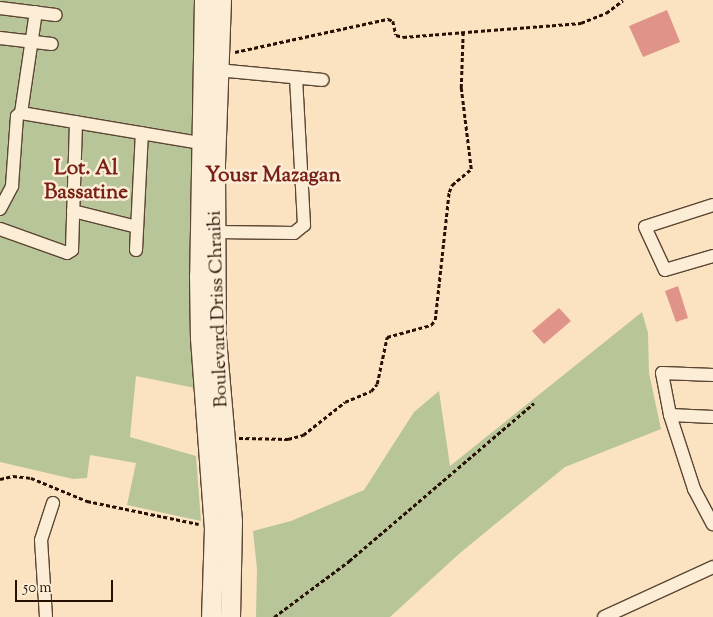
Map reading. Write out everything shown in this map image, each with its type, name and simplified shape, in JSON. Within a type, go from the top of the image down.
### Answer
[{"type":"main road","name":"Boulevard Driss Chraibi","points":[[204,0],[200,143],[211,376],[214,528],[211,617]]},
{"type":"main road","name":"Boulevard Driss Chraibi","points":[[208,338],[216,232],[218,62],[221,0]]},
{"type":"main road","name":"Boulevard Driss Chraibi","points":[[211,376],[225,439],[232,521],[230,617]]},
{"type":"street","points":[[0,8],[56,15]]},
{"type":"street","points":[[0,209],[12,186],[18,116],[21,113],[36,12]]},
{"type":"street","points":[[0,38],[52,44]]},
{"type":"street","points":[[218,62],[296,79],[323,80]]},
{"type":"street","points":[[216,232],[294,233],[304,225],[296,79]]},
{"type":"street","points":[[21,113],[200,143]]},
{"type":"street","points":[[0,229],[68,253],[72,250],[76,122]]},
{"type":"street","points":[[136,250],[142,133]]},
{"type":"street","points":[[713,205],[645,227],[665,270],[713,256]]},
{"type":"street","points":[[73,212],[137,227]]},
{"type":"street","points":[[713,375],[662,373],[670,415],[694,488],[713,524]]},
{"type":"street","points":[[670,415],[713,416]]},
{"type":"street","points":[[46,617],[41,540],[53,503]]},
{"type":"street","points":[[604,617],[625,612],[713,567]]},
{"type":"path","points":[[218,62],[388,19],[393,21],[394,33],[398,36],[463,32],[582,22],[606,13],[623,0]]},
{"type":"path","points":[[225,439],[288,438],[303,435],[344,402],[371,391],[377,384],[387,337],[430,325],[435,320],[449,192],[452,185],[471,169],[461,88],[463,32]]},
{"type":"path","points":[[274,617],[349,561],[534,403]]},
{"type":"path","points":[[0,478],[13,476],[31,478],[87,501],[214,528]]},
{"type":"green space","points":[[0,0],[198,0],[195,388],[136,376],[130,437],[196,456],[201,521],[127,505],[136,463],[90,455],[87,478],[73,479],[0,462]]},
{"type":"green space","points":[[642,312],[648,333],[649,373],[661,429],[565,467],[460,553],[390,617],[256,617],[257,569],[253,531],[291,521],[364,490],[414,412],[439,391],[450,466]]},
{"type":"building","points":[[667,10],[680,42],[643,57],[629,26]]},
{"type":"building","points":[[678,286],[688,318],[676,322],[665,291]]},
{"type":"building","points":[[559,308],[571,321],[544,344],[532,331]]},
{"type":"district","name":"Yousr Mazagan","points":[[273,176]]},
{"type":"district","name":"Lot. Al Bassatine","points":[[86,181]]}]
